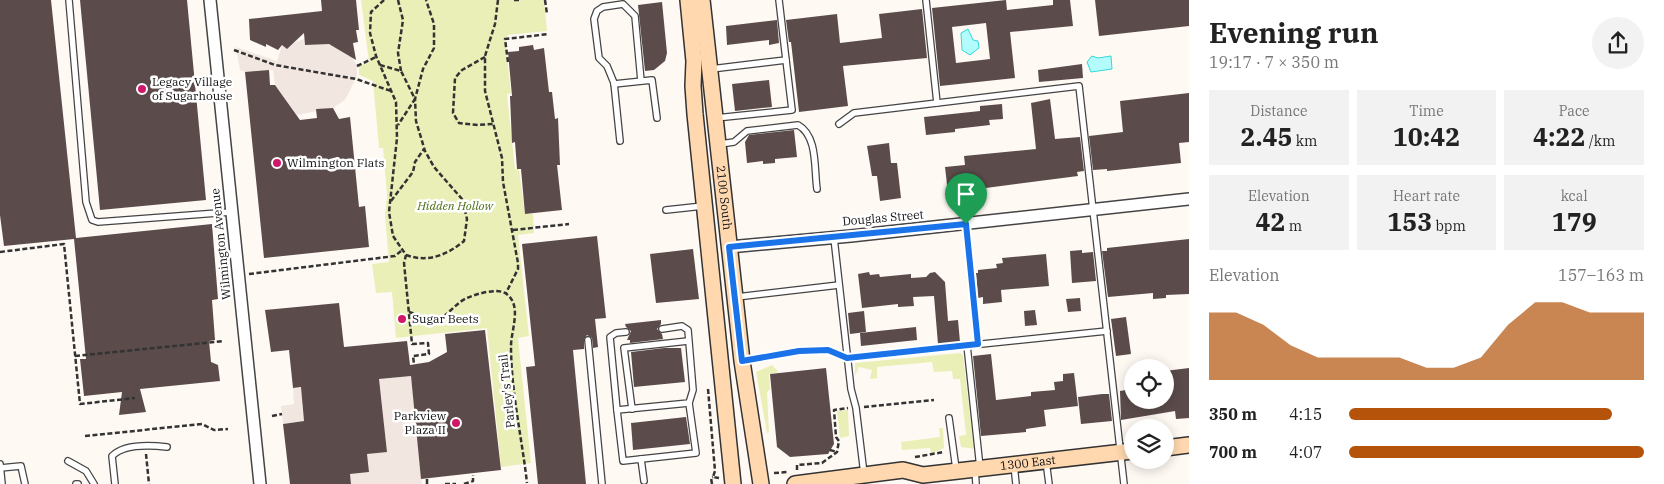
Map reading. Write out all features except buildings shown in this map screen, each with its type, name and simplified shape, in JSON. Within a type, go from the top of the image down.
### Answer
[{"type":"main road","name":"2100 South","points":[[688,0],[694,61],[695,114],[733,484]]},
{"type":"main road","name":"2100 South","points":[[702,0],[734,298],[761,484]]},
{"type":"main road","points":[[695,114],[702,123],[707,136],[718,237],[721,244],[729,247]]},
{"type":"main road","points":[[1174,447],[1189,445]]},
{"type":"main road","name":"1300 East","points":[[795,484],[903,470],[920,481],[956,471],[977,474],[1014,465],[1124,452]]},
{"type":"street","name":"Wilmington Avenue","points":[[210,0],[260,484]]},
{"type":"street","name":"Douglas Street","points":[[729,247],[966,224],[1189,199]]},
{"type":"lane","points":[[69,0],[86,202],[92,220],[98,222],[231,212]]},
{"type":"lane","points":[[714,118],[792,110],[779,0]]},
{"type":"lane","points":[[926,0],[936,103]]},
{"type":"lane","points":[[620,141],[614,84],[607,66],[599,58],[594,19],[597,11],[603,7],[623,4],[634,16],[641,81]]},
{"type":"lane","points":[[709,69],[786,60]]},
{"type":"lane","points":[[614,84],[652,80],[657,118]]},
{"type":"lane","points":[[839,124],[854,113],[1080,86],[1107,331],[1124,434]]},
{"type":"lane","points":[[717,144],[734,142],[747,131],[798,125],[806,129],[811,138],[817,189]]},
{"type":"lane","points":[[666,210],[705,206]]},
{"type":"lane","points":[[966,224],[978,344]]},
{"type":"lane","points":[[834,236],[847,358],[851,389],[856,408],[864,476]]},
{"type":"lane","points":[[734,298],[839,285]]},
{"type":"lane","points":[[626,332],[616,333],[610,337],[624,461],[696,453],[689,403],[693,386],[688,330],[682,326],[662,329]]},
{"type":"lane","points":[[742,361],[799,351],[828,350],[847,358],[1107,331]]},
{"type":"lane","points":[[588,340],[602,484]]},
{"type":"lane","points":[[632,409],[624,348],[688,342]]},
{"type":"lane","points":[[967,346],[977,474]]},
{"type":"lane","points":[[617,410],[689,403]]},
{"type":"lane","points":[[949,418],[956,471]]},
{"type":"lane","points":[[115,484],[112,456],[119,449],[153,446],[166,447]]},
{"type":"lane","points":[[641,459],[644,481]]},
{"type":"lane","points":[[68,461],[86,471],[94,484]]},
{"type":"lane","points":[[1046,461],[1048,484]]},
{"type":"lane","points":[[0,464],[2,484]]},
{"type":"lane","points":[[1014,465],[1016,484]]},
{"type":"lane","points":[[0,468],[21,466],[24,484]]},
{"type":"lane","points":[[1124,484],[1125,469]]},
{"type":"path","points":[[384,0],[371,12],[370,34],[376,57],[396,102],[397,126],[389,212],[393,236],[401,251],[406,255],[429,259],[452,251],[464,241],[467,219],[462,198],[434,167],[424,148],[416,121],[415,99],[422,69],[434,48],[434,24],[426,0]]},
{"type":"path","points":[[398,0],[403,20],[398,53],[401,71],[415,99]]},
{"type":"path","points":[[409,312],[438,321],[466,298],[497,290],[506,293],[518,269],[513,230],[503,182],[502,158],[485,91],[485,56],[495,24],[498,0]]},
{"type":"path","points":[[514,0],[520,0]]},
{"type":"path","points":[[545,0],[546,14]]},
{"type":"path","points":[[508,62],[505,39],[549,34]]},
{"type":"path","points":[[234,50],[275,65],[356,79],[393,92]]},
{"type":"path","points":[[485,56],[462,70],[454,78],[454,113],[459,123],[493,124]]},
{"type":"path","points":[[357,66],[376,57]]},
{"type":"path","points":[[380,66],[401,71]]},
{"type":"path","points":[[397,126],[415,99]]},
{"type":"path","points":[[390,202],[412,172],[415,162],[424,148]]},
{"type":"path","points":[[513,230],[569,224]]},
{"type":"path","points":[[0,252],[64,244],[80,404],[135,398]]},
{"type":"path","points":[[252,273],[394,256],[401,251]]},
{"type":"path","points":[[406,255],[404,263],[412,344],[428,343],[429,354],[413,356],[414,364]]},
{"type":"path","name":"Parley's Trail","points":[[506,293],[514,305],[515,317],[511,336],[511,358],[527,483]]},
{"type":"path","points":[[75,356],[224,341]]},
{"type":"path","points":[[708,398],[715,471],[712,484]]},
{"type":"path","points":[[272,416],[282,414]]},
{"type":"path","points":[[85,436],[202,424],[214,430],[228,429]]},
{"type":"path","points":[[146,450],[149,484]]},
{"type":"path","points":[[830,450],[837,452]]},
{"type":"path","points":[[464,484],[473,481],[473,475]]},
{"type":"path","points":[[427,479],[427,484]]},
{"type":"path","points":[[445,484],[456,484]]},
{"type":"green space","name":"Hidden Hollow","points":[[361,0],[544,0],[547,31],[508,35],[505,39],[511,93],[507,94],[515,169],[519,169],[525,214],[533,214],[534,233],[518,235],[529,336],[518,338],[531,463],[501,467],[487,328],[396,338],[392,292],[376,293],[372,264],[389,262],[385,216],[387,195],[383,148],[379,148],[373,81],[359,75],[359,66],[369,62]]},
{"type":"green space","points":[[960,353],[963,355],[974,449],[961,447],[959,436],[966,435],[960,379],[953,379],[952,371],[934,372],[932,362],[877,367],[877,378],[870,379],[872,370],[859,367],[855,376],[855,363]]},
{"type":"green space","points":[[772,365],[779,372],[769,374],[770,389],[767,392],[769,432],[767,433],[756,372]]},
{"type":"green space","points":[[848,410],[849,436],[840,438],[837,411]]},
{"type":"green space","points":[[939,428],[943,428],[944,448],[931,454],[930,448],[902,450],[901,442],[940,437]]},
{"type":"shaded area","points":[[304,39],[305,44],[329,44],[340,48],[348,56],[351,55],[357,66],[357,76],[345,100],[333,108],[297,115],[275,85],[273,70],[245,72],[240,70],[236,47],[277,61],[282,45],[287,48],[293,43]]},
{"type":"shaded area","points":[[411,376],[422,484],[351,484],[350,474],[369,472],[367,454],[387,451],[381,396],[302,404],[304,421],[283,424],[281,406],[294,404],[293,388]]},
{"type":"water","points":[[968,29],[973,40],[978,41],[979,48],[970,55],[962,50],[961,33]]},
{"type":"water","points":[[1092,56],[1098,58],[1111,56],[1112,69],[1091,72],[1087,62]]},
{"type":"place","name":"Legacy Village of Sugarhouse","points":[[142,89]]},
{"type":"place","name":"Wilmington Flats","points":[[277,163]]},
{"type":"place","name":"Sugar Beets","points":[[402,319]]},
{"type":"place","name":"Parkview Plaza II","points":[[456,423]]},
{"type":"route","points":[[966,224],[978,344],[847,358],[828,350],[799,351],[742,361],[729,247],[966,224]]}]
